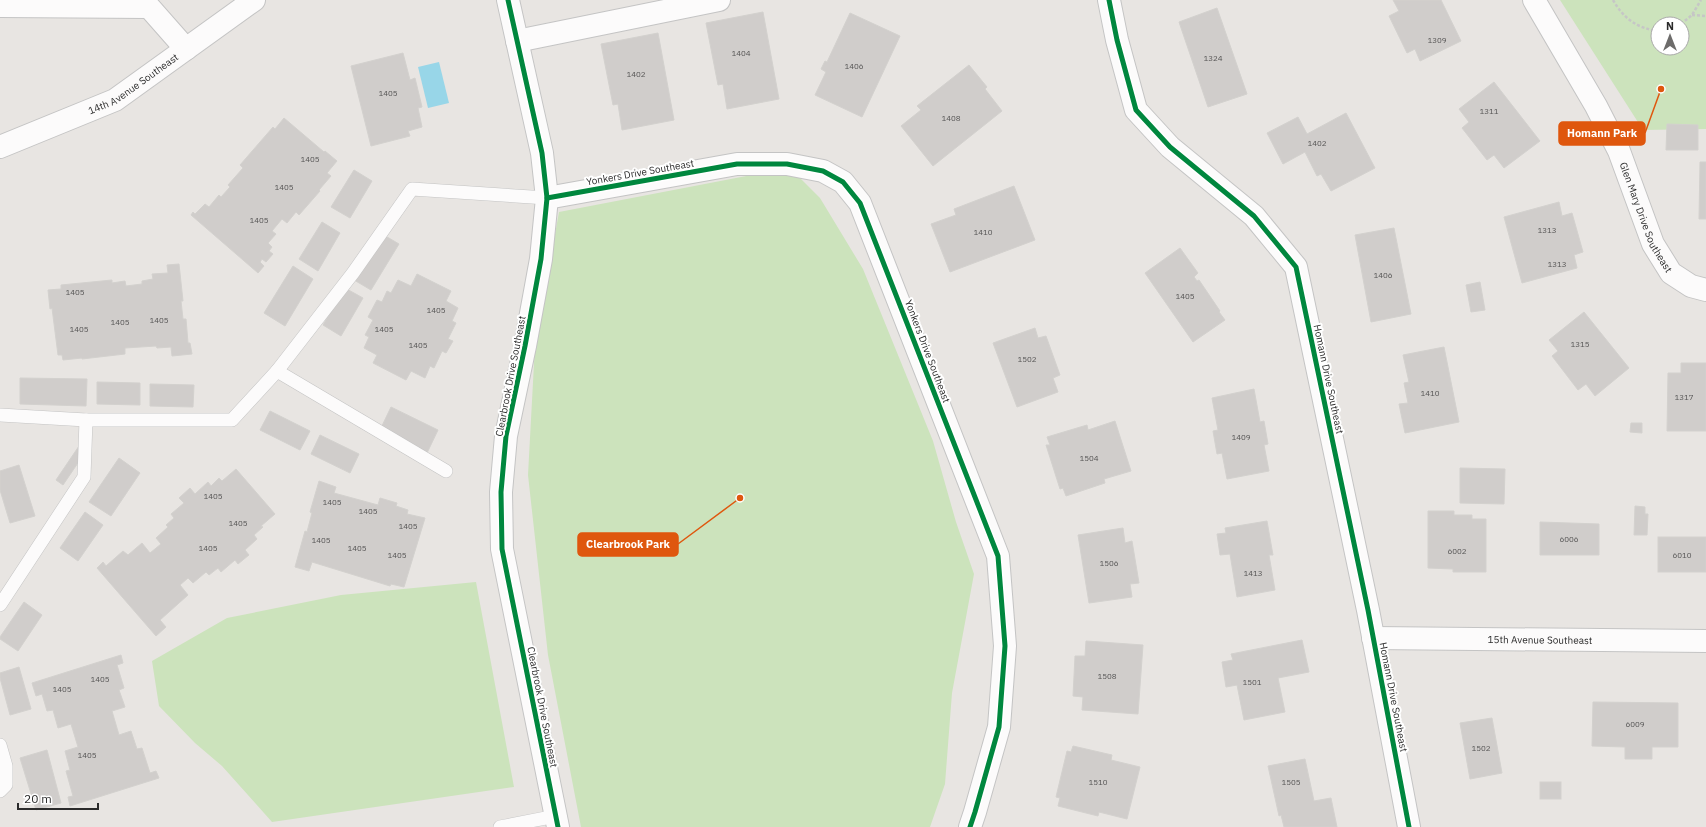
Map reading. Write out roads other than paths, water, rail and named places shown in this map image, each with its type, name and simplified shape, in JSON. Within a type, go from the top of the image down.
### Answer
[{"type":"street","name":"14th Avenue Southeast","points":[[0,147],[115,100],[254,0]]},
{"type":"street","name":"Clearbrook Drive Southeast","points":[[508,0],[542,153],[547,198],[541,259],[506,436],[501,492],[502,549],[557,821]]},
{"type":"street","points":[[517,41],[719,0]]},
{"type":"street","name":"Homann Drive Southeast","points":[[1109,0],[1117,40],[1136,110],[1170,146],[1254,216],[1296,267],[1373,638],[1409,827]]},
{"type":"street","name":"Glen Mary Drive Southeast","points":[[1534,0],[1596,106],[1619,150],[1653,244],[1671,274],[1691,286],[1706,290]]},
{"type":"street","points":[[0,6],[150,4],[186,49]]},
{"type":"street","name":"Yonkers Drive Southeast","points":[[547,198],[737,164],[787,164],[824,171],[843,182],[860,203],[998,556],[1005,646],[999,727],[976,812],[970,827]]},
{"type":"street","name":"15th Avenue Southeast","points":[[1373,638],[1706,640]]},
{"type":"lane","points":[[0,415],[86,420],[232,420],[277,372],[353,274],[412,189],[547,198]]},
{"type":"lane","points":[[277,372],[446,471]]},
{"type":"lane","points":[[0,605],[84,477],[86,420]]},
{"type":"lane","points":[[0,745],[6,766],[6,785],[0,791]]},
{"type":"lane","points":[[500,827],[557,821]]},
{"type":"water","points":[[439,62],[449,103],[428,108],[418,67]]},
{"type":"place","name":"Homann Park","points":[[1661,89]]},
{"type":"place","name":"Clearbrook Park","points":[[740,498]]}]
